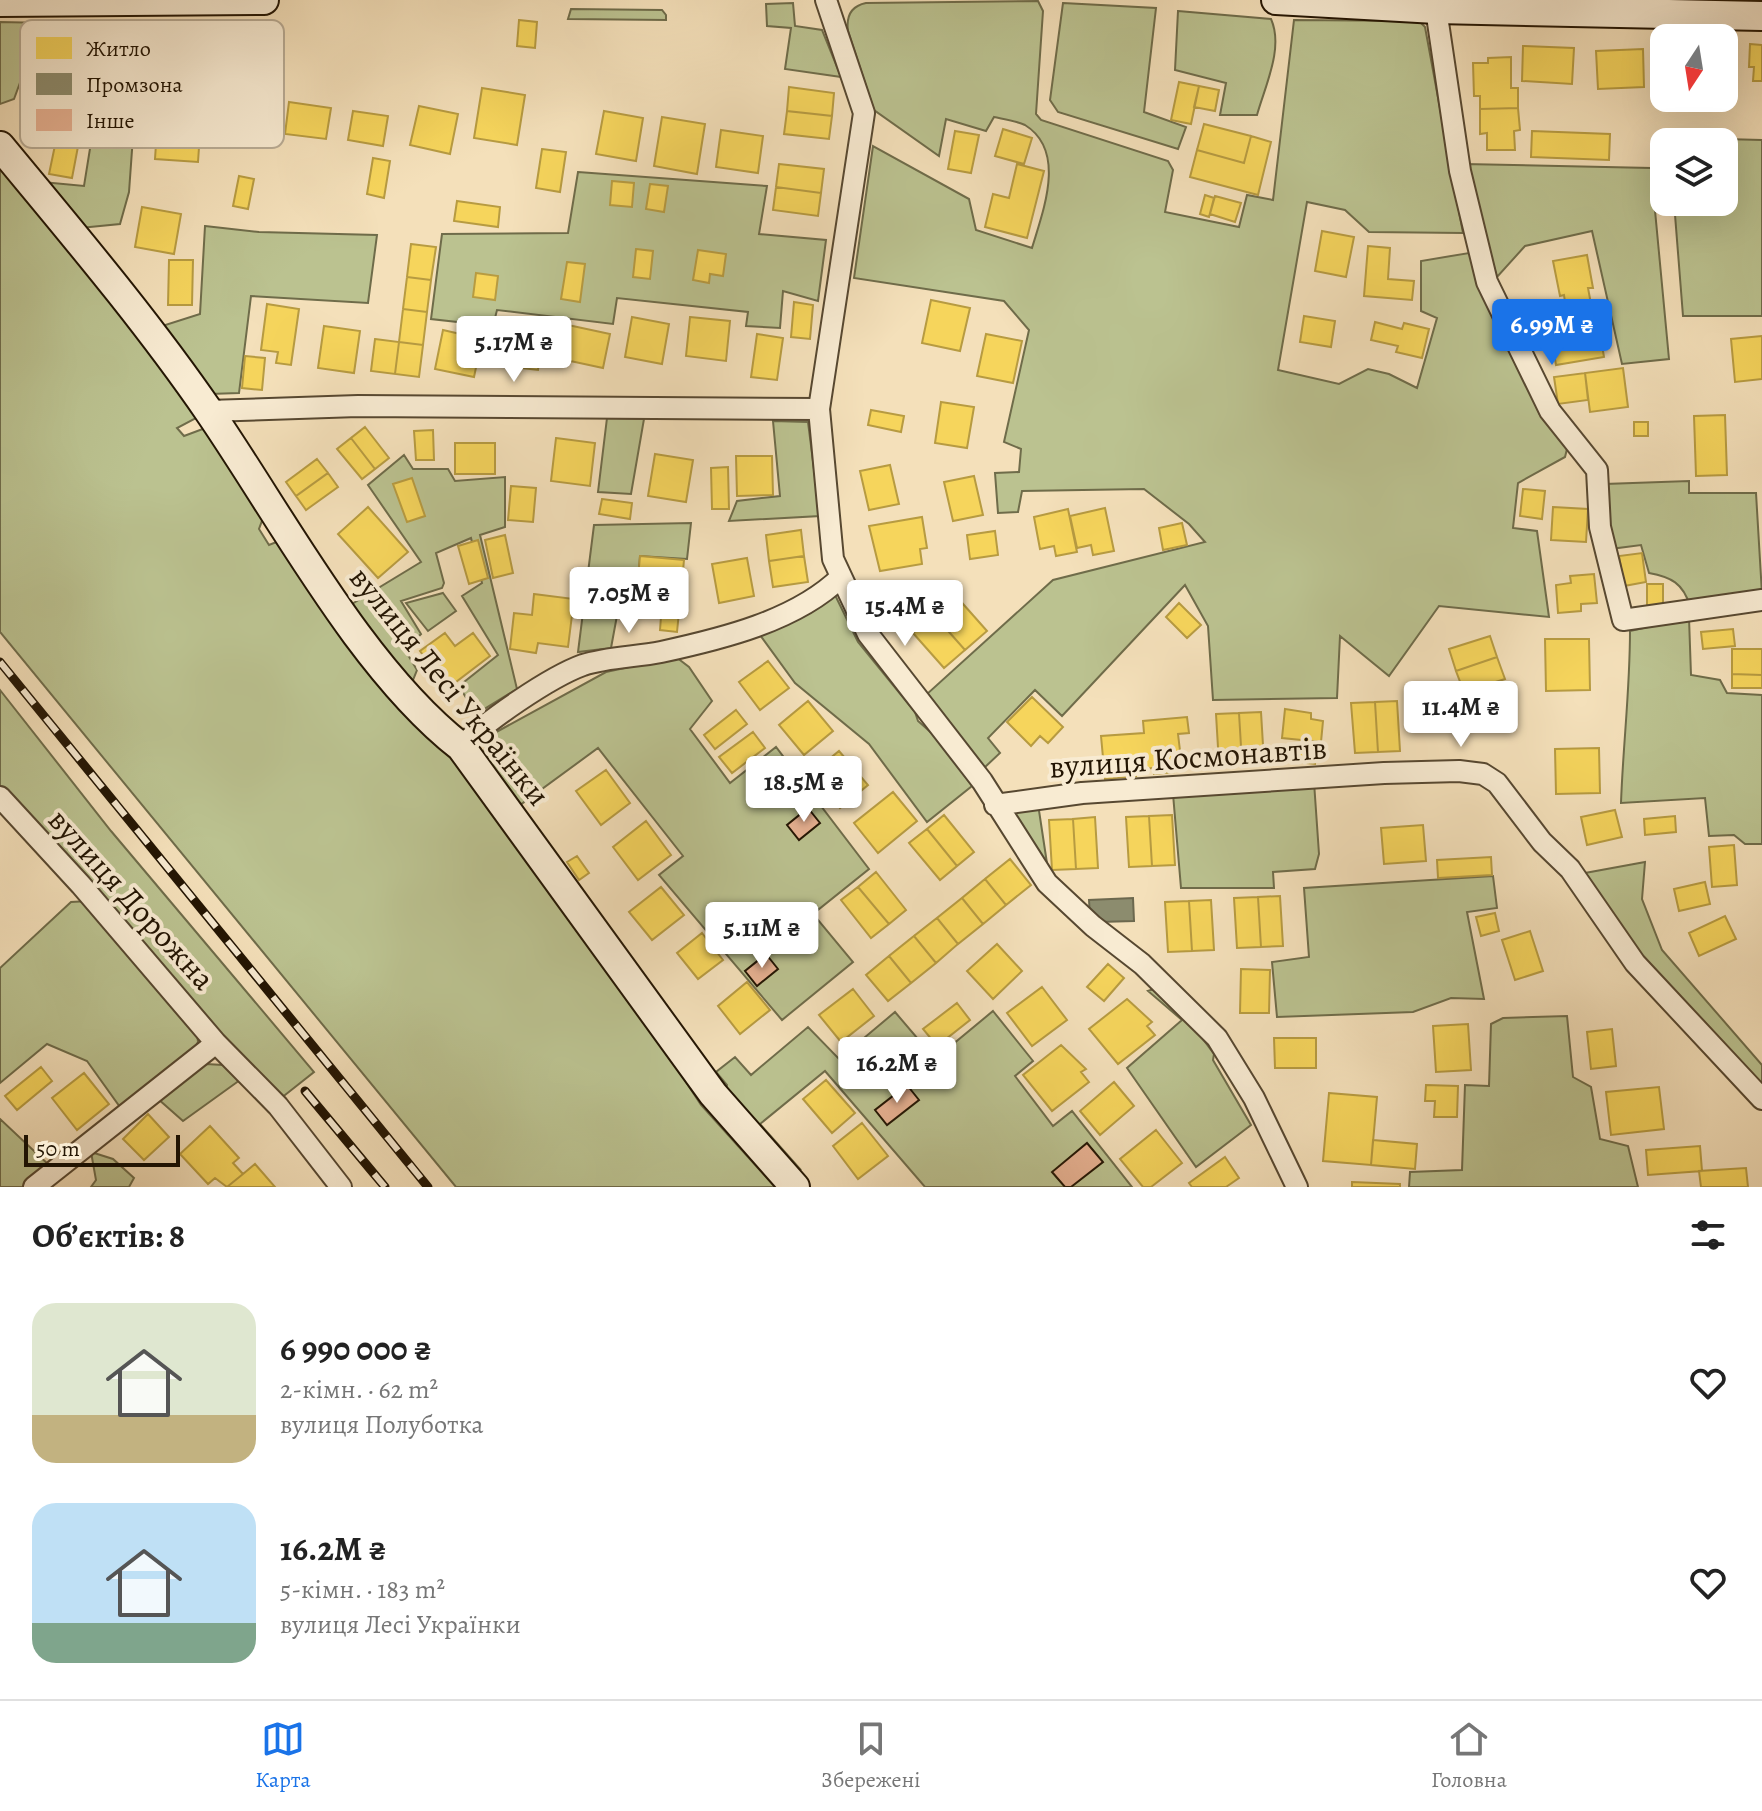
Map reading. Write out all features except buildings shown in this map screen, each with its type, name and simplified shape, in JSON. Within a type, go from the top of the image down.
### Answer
[{"type":"street","points":[[0,2],[264,0]]},
{"type":"street","points":[[826,0],[864,113],[819,409],[833,559],[868,634],[982,781],[1047,883],[1093,926],[1142,964],[1217,1038],[1254,1098],[1297,1187]]},
{"type":"street","points":[[1276,0],[1396,2],[1436,9],[1762,16]]},
{"type":"street","points":[[1436,9],[1460,171],[1487,282],[1550,411],[1597,470],[1600,527],[1623,620],[1762,600]]},
{"type":"street","name":"вулиця Лесі Українки","points":[[0,146],[79,242],[208,411],[361,639],[437,729],[461,747],[713,1094],[795,1187]]},
{"type":"street","points":[[208,411],[358,406],[819,409]]},
{"type":"street","points":[[461,747],[488,721],[583,665],[662,651],[758,625],[831,587],[841,577]]},
{"type":"street","name":"вулиця Космонавтів","points":[[995,805],[1082,793],[1384,773],[1459,771],[1483,774],[1497,783],[1542,842],[1570,869],[1635,963],[1762,1099]]},
{"type":"street","name":"вулиця Дорожна","points":[[0,797],[81,885],[216,1043],[278,1106],[341,1187]]},
{"type":"street","points":[[34,1187],[216,1043]]},
{"type":"green space","points":[[1038,1],[1043,11],[1036,114],[1041,120],[1168,161],[1173,170],[1165,212],[1239,227],[1247,195],[1273,200],[1294,20],[1419,21],[1425,27],[1463,233],[1369,232],[1345,210],[1307,202],[1278,370],[1339,384],[1368,369],[1389,374],[1417,388],[1437,318],[1421,311],[1421,261],[1469,253],[1540,415],[1567,449],[1565,457],[1518,483],[1513,528],[1537,531],[1549,617],[1439,606],[1389,676],[1340,636],[1337,698],[1213,700],[1208,626],[1185,585],[1062,716],[1035,690],[988,738],[1000,753],[984,768],[927,694],[1053,580],[1205,542],[1189,524],[1144,489],[1022,491],[1018,512],[998,513],[995,473],[1019,472],[1021,449],[1004,442],[1029,330],[1004,301],[854,278],[873,146],[969,199],[976,230],[1032,248],[1046,200],[1049,166],[1038,136],[1018,122],[994,117],[986,131],[946,119],[939,156],[874,110],[848,31],[851,12],[866,3]]},
{"type":"green space","points":[[793,3],[795,26],[822,30],[841,77],[785,69],[791,28],[767,26],[766,4]]},
{"type":"green space","points":[[1063,3],[1156,8],[1144,112],[1186,127],[1178,149],[1058,112],[1050,100]]},
{"type":"green space","points":[[571,9],[662,10],[666,20],[568,19]]},
{"type":"green space","points":[[1178,11],[1271,19],[1274,54],[1257,115],[1220,115],[1226,83],[1175,70]]},
{"type":"green space","points":[[0,22],[20,22],[20,83],[14,99],[0,104]]},
{"type":"green space","points":[[1738,139],[1762,140],[1762,316],[1683,316],[1675,216],[1738,216]]},
{"type":"green space","points":[[90,148],[132,148],[129,192],[120,224],[80,228],[42,182],[84,186]]},
{"type":"green space","points":[[0,158],[200,416],[177,428],[184,436],[208,427],[263,518],[259,529],[269,545],[279,541],[388,688],[386,695],[399,709],[407,706],[454,761],[656,1036],[701,1105],[775,1187],[456,1187],[0,632]]},
{"type":"green space","points":[[1464,164],[1650,168],[1650,216],[1656,216],[1669,359],[1622,364],[1592,231],[1525,246],[1497,277]]},
{"type":"green space","points":[[578,172],[767,186],[759,234],[826,240],[818,301],[783,291],[780,328],[746,326],[748,312],[617,298],[613,324],[497,310],[493,326],[431,319],[442,234],[568,233]]},
{"type":"green space","points":[[205,226],[259,232],[377,235],[368,303],[251,296],[239,393],[209,394],[159,327],[200,314]]},
{"type":"green space","points":[[607,418],[644,419],[631,494],[598,492]]},
{"type":"green space","points":[[773,421],[808,422],[820,516],[729,521],[737,501],[780,496]]},
{"type":"green space","points":[[404,455],[413,469],[448,469],[455,481],[505,477],[505,527],[480,535],[517,689],[476,714],[459,686],[498,655],[462,596],[482,583],[471,538],[436,553],[444,583],[442,588],[401,601],[421,634],[405,650],[417,670],[411,685],[352,604],[421,562],[368,485]]},
{"type":"green space","points":[[1689,481],[1689,493],[1756,493],[1762,594],[1690,606],[1675,582],[1649,573],[1641,545],[1610,549],[1605,484]]},
{"type":"green space","points":[[691,523],[687,559],[640,556],[638,584],[621,594],[611,648],[578,652],[594,525]]},
{"type":"green space","points":[[443,593],[456,611],[428,631],[406,603]]},
{"type":"green space","points":[[831,594],[836,597],[858,642],[972,786],[927,822],[869,744],[795,683],[760,635]]},
{"type":"green space","points":[[1689,618],[1691,675],[1720,680],[1727,693],[1762,695],[1762,844],[1745,844],[1734,835],[1709,836],[1705,798],[1621,803],[1630,631]]},
{"type":"green space","points":[[676,657],[689,667],[712,701],[690,729],[730,783],[776,747],[869,869],[813,914],[853,962],[782,1020],[659,875],[683,856],[598,748],[520,805],[483,755],[489,736],[606,672]]},
{"type":"green space","points":[[0,690],[111,831],[314,1072],[280,1099],[219,1035],[126,922],[0,786]]},
{"type":"green space","points":[[1314,782],[1319,854],[1315,869],[1273,872],[1274,888],[1181,888],[1173,794]]},
{"type":"green space","points":[[1038,804],[1048,870],[1007,811]]},
{"type":"green space","points":[[1645,862],[1642,899],[1662,950],[1762,1065],[1762,1091],[1638,953],[1585,873]]},
{"type":"green space","points":[[1493,876],[1497,908],[1467,912],[1484,999],[1451,998],[1413,1012],[1277,1017],[1272,962],[1309,957],[1304,888]]},
{"type":"green space","points":[[89,901],[196,1024],[198,1042],[195,1048],[120,1107],[87,1061],[47,1044],[0,1083],[0,968],[71,902]]},
{"type":"green space","points":[[1154,989],[1188,1019],[1214,1054],[1213,1060],[1251,1125],[1196,1167],[1127,1068],[1182,1020],[1148,991]]},
{"type":"green space","points":[[993,1011],[1033,1061],[1015,1076],[1053,1126],[1072,1111],[1132,1187],[925,1187],[825,1071],[760,1124],[800,1169],[791,1170],[725,1093],[727,1085],[716,1072],[735,1057],[751,1075],[808,1027],[839,1059],[895,1012],[935,1059]]},
{"type":"green space","points":[[1567,1016],[1573,1077],[1591,1087],[1600,1139],[1628,1146],[1638,1187],[1409,1187],[1410,1172],[1462,1170],[1465,1085],[1489,1086],[1491,1024],[1503,1018]]},
{"type":"green space","points":[[206,1064],[223,1065],[240,1080],[183,1121],[157,1098]]},
{"type":"green space","points":[[0,1119],[51,1167],[26,1187],[0,1187]]},
{"type":"green space","points":[[91,1152],[113,1159],[134,1178],[129,1187],[91,1187],[96,1180]]},
{"type":"railway","points":[[0,662],[428,1187]]},
{"type":"railway","points":[[305,1091],[385,1187]]}]
